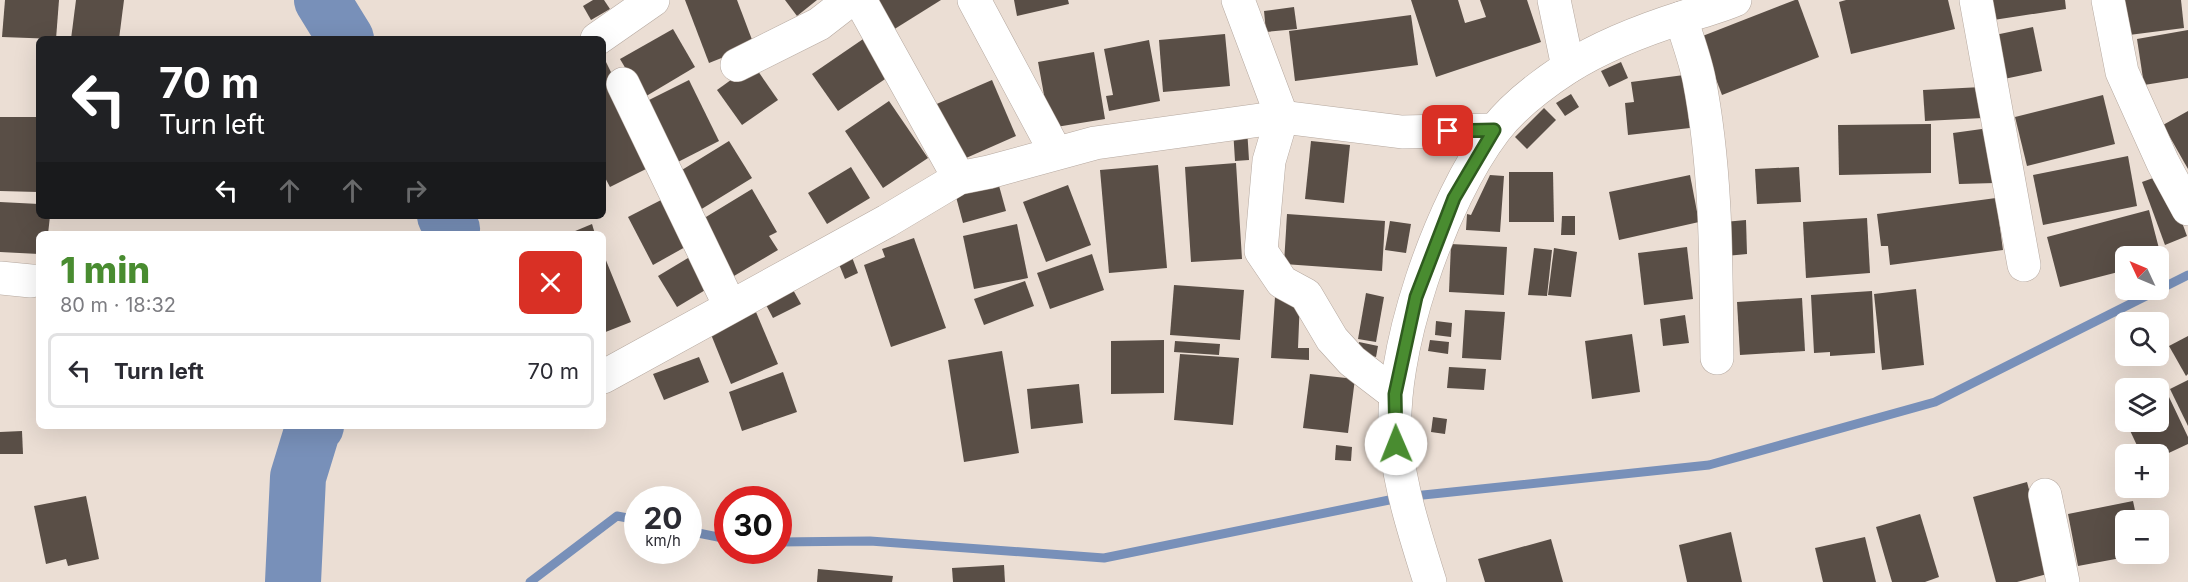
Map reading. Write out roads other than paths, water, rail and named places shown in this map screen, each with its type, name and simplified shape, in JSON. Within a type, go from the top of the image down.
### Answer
[{"type":"street","points":[[601,36],[653,0]]},
{"type":"street","points":[[737,65],[819,24],[850,0]]},
{"type":"street","points":[[860,0],[959,178]]},
{"type":"street","points":[[974,0],[1056,153]]},
{"type":"street","points":[[1238,0],[1281,117],[1269,161],[1261,251],[1282,282],[1306,295],[1332,339],[1352,361],[1395,394]]},
{"type":"street","points":[[1554,0],[1568,67]]},
{"type":"street","points":[[1430,582],[1404,497],[1396,444],[1395,394],[1416,297],[1454,198],[1494,130],[1514,107],[1568,67],[1629,37],[1735,0]]},
{"type":"street","points":[[1976,0],[2024,265]]},
{"type":"street","points":[[2108,0],[2122,72],[2163,163],[2188,209]]},
{"type":"street","points":[[1681,18],[1699,78],[1706,128],[1715,231],[1717,358]]},
{"type":"street","points":[[623,84],[730,306]]},
{"type":"street","points":[[606,375],[887,221],[959,178],[1095,143],[1281,117],[1402,132],[1494,130]]},
{"type":"street","points":[[2045,495],[2063,582]]},
{"type":"waterway","points":[[322,0],[344,36]]},
{"type":"waterway","points":[[447,219],[451,231]]},
{"type":"waterway","points":[[792,542],[870,541],[1104,558],[1404,497],[1709,465],[1935,402],[2188,275]]},
{"type":"waterway","points":[[293,582],[298,477],[313,429]]},
{"type":"waterway","points":[[530,582],[617,516],[624,517]]},
{"type":"waterway","points":[[702,534],[714,536]]}]
